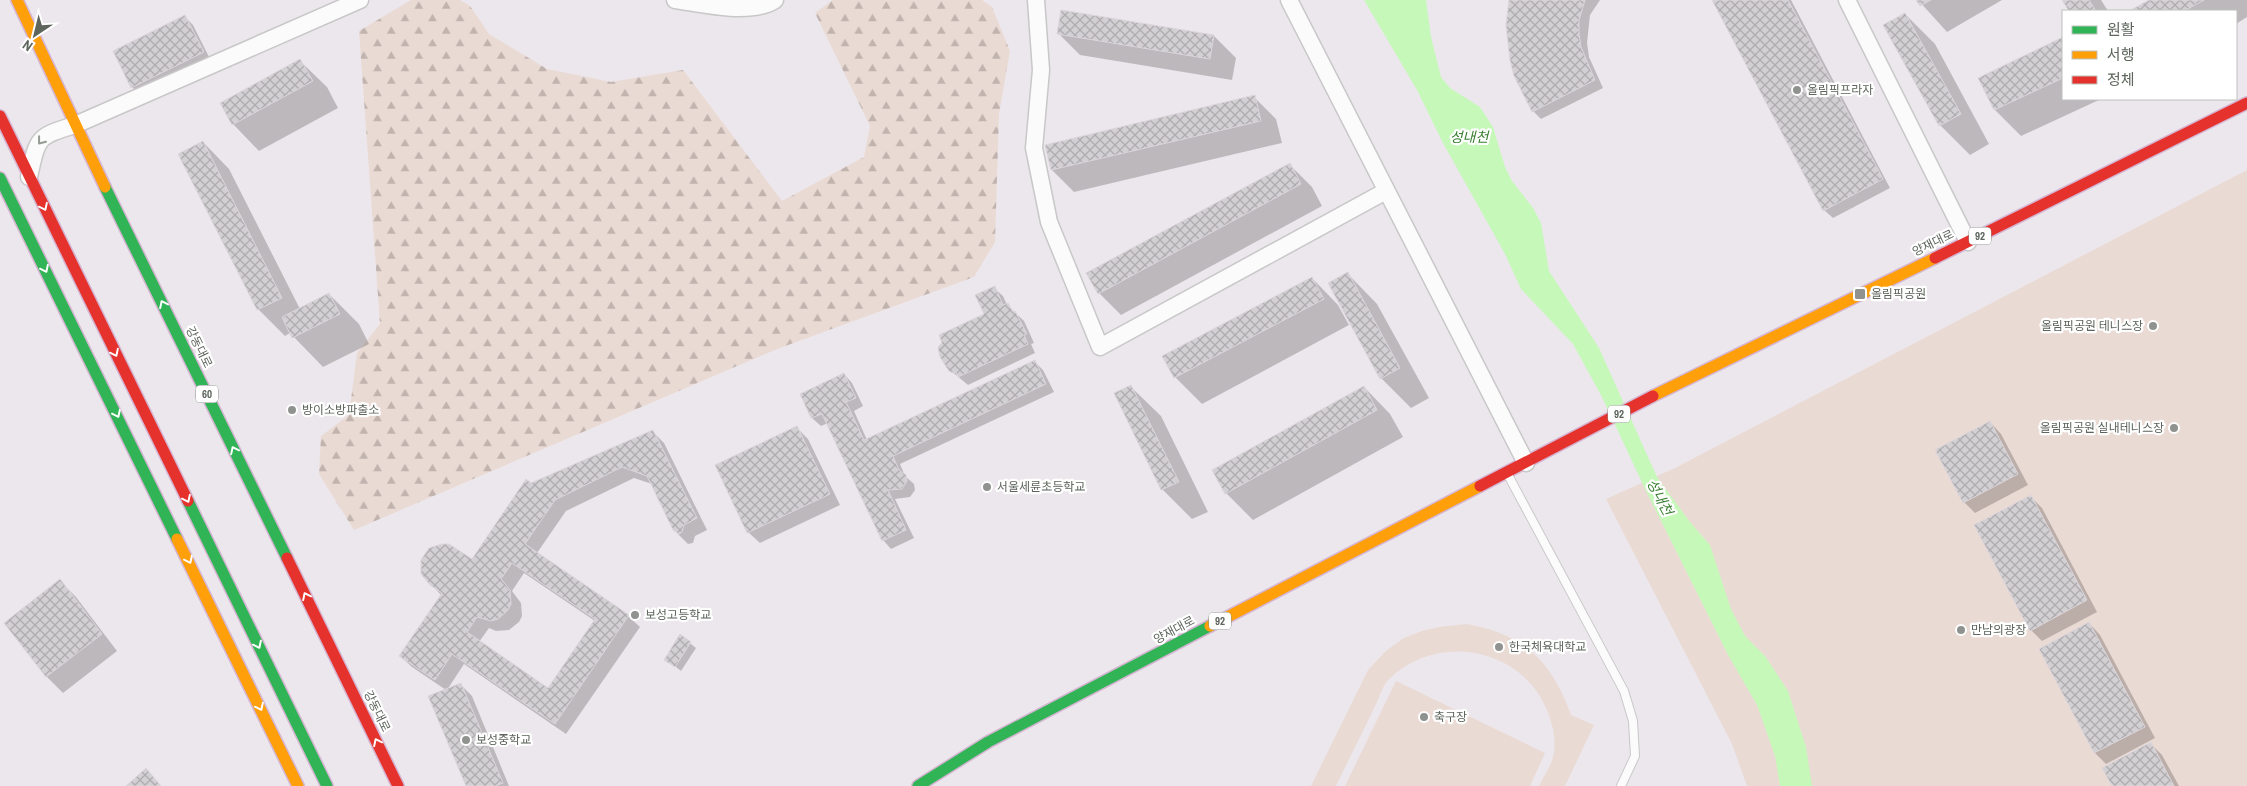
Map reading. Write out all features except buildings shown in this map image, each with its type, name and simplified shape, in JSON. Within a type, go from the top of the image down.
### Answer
[{"type":"main road","name":"강동대로","points":[[17,0],[75,124],[398,786]]},
{"type":"main road","name":"양재대로","points":[[918,786],[988,742],[1711,366],[1751,349],[2247,103]]},
{"type":"main road","points":[[0,116],[327,786]]},
{"type":"main road","points":[[0,178],[298,786]]},
{"type":"street","points":[[29,177],[36,145],[47,133],[75,124],[360,0]]},
{"type":"street","points":[[675,0],[729,9],[769,4],[775,0]]},
{"type":"street","points":[[1036,0],[1041,70],[1034,148],[1049,222],[1100,347],[1386,191]]},
{"type":"street","points":[[1290,0],[1526,463]]},
{"type":"street","points":[[1847,0],[1968,242]]},
{"type":"lane","points":[[1507,473],[1624,691],[1634,721],[1635,756],[1621,786]]},
{"type":"green space","points":[[411,0],[460,0],[470,6],[489,34],[547,69],[611,82],[683,70],[782,201],[864,157],[870,126],[815,13],[833,0],[982,0],[992,7],[1010,51],[999,114],[995,242],[974,277],[777,349],[354,530],[319,474],[321,436],[349,415],[357,353],[380,324],[359,31]]},
{"type":"green space","name":"올림픽공원","points":[[2247,170],[2247,786],[1747,786],[1732,744],[1606,499],[1675,468]]},
{"type":"green space","points":[[1467,624],[1505,635],[1533,653],[1545,665],[1554,679],[1571,715],[1594,725],[1565,786],[1539,786],[1552,761],[1554,740],[1548,713],[1534,687],[1517,671],[1497,660],[1476,653],[1453,652],[1431,655],[1409,664],[1390,678],[1336,786],[1311,786],[1368,670],[1387,650],[1404,638],[1422,631]]},
{"type":"green space","name":"축구장","points":[[1396,681],[1545,753],[1530,786],[1345,786]]},
{"type":"water","name":"성내천","points":[[1364,0],[1426,0],[1431,37],[1441,77],[1450,88],[1480,107],[1493,127],[1505,167],[1512,181],[1533,208],[1541,223],[1549,271],[1599,348],[1657,477],[1690,522],[1710,545],[1731,609],[1745,636],[1765,656],[1788,691],[1806,747],[1812,786],[1780,786],[1775,756],[1757,705],[1727,653],[1647,493],[1602,397],[1573,344],[1521,289],[1505,254],[1443,143],[1417,90]]},
{"type":"traffic: fast","points":[[0,178],[177,539]]},
{"type":"traffic: fast","points":[[105,187],[287,558]]},
{"type":"traffic: fast","points":[[188,501],[327,786]]},
{"type":"traffic: fast","points":[[918,786],[988,742],[1210,626]]},
{"type":"traffic: slow","points":[[17,0],[105,187]]},
{"type":"traffic: slow","points":[[1653,396],[1935,258]]},
{"type":"traffic: slow","points":[[1210,626],[1480,486]]},
{"type":"traffic: slow","points":[[177,539],[298,786]]},
{"type":"traffic: jam","points":[[1935,258],[2247,103]]},
{"type":"traffic: jam","points":[[0,116],[188,501]]},
{"type":"traffic: jam","points":[[1480,486],[1653,396]]},
{"type":"traffic: jam","points":[[287,558],[398,786]]},
{"type":"place","name":"올림픽프라자","points":[[1797,90]]},
{"type":"place","name":"올림픽공원","points":[[1860,294]]},
{"type":"place","name":"올림픽공원 테니스장","points":[[2153,326]]},
{"type":"place","name":"방이소방파출소","points":[[292,410]]},
{"type":"place","name":"올림픽공원 실내테니스장","points":[[2174,428]]},
{"type":"place","name":"서울세륜초등학교","points":[[987,487]]},
{"type":"place","name":"보성고등학교","points":[[635,615]]},
{"type":"place","name":"만남의광장","points":[[1961,630]]},
{"type":"place","name":"한국체육대학교","points":[[1499,647]]},
{"type":"place","name":"축구장","points":[[1424,717]]},
{"type":"place","name":"보성중학교","points":[[466,740]]}]
